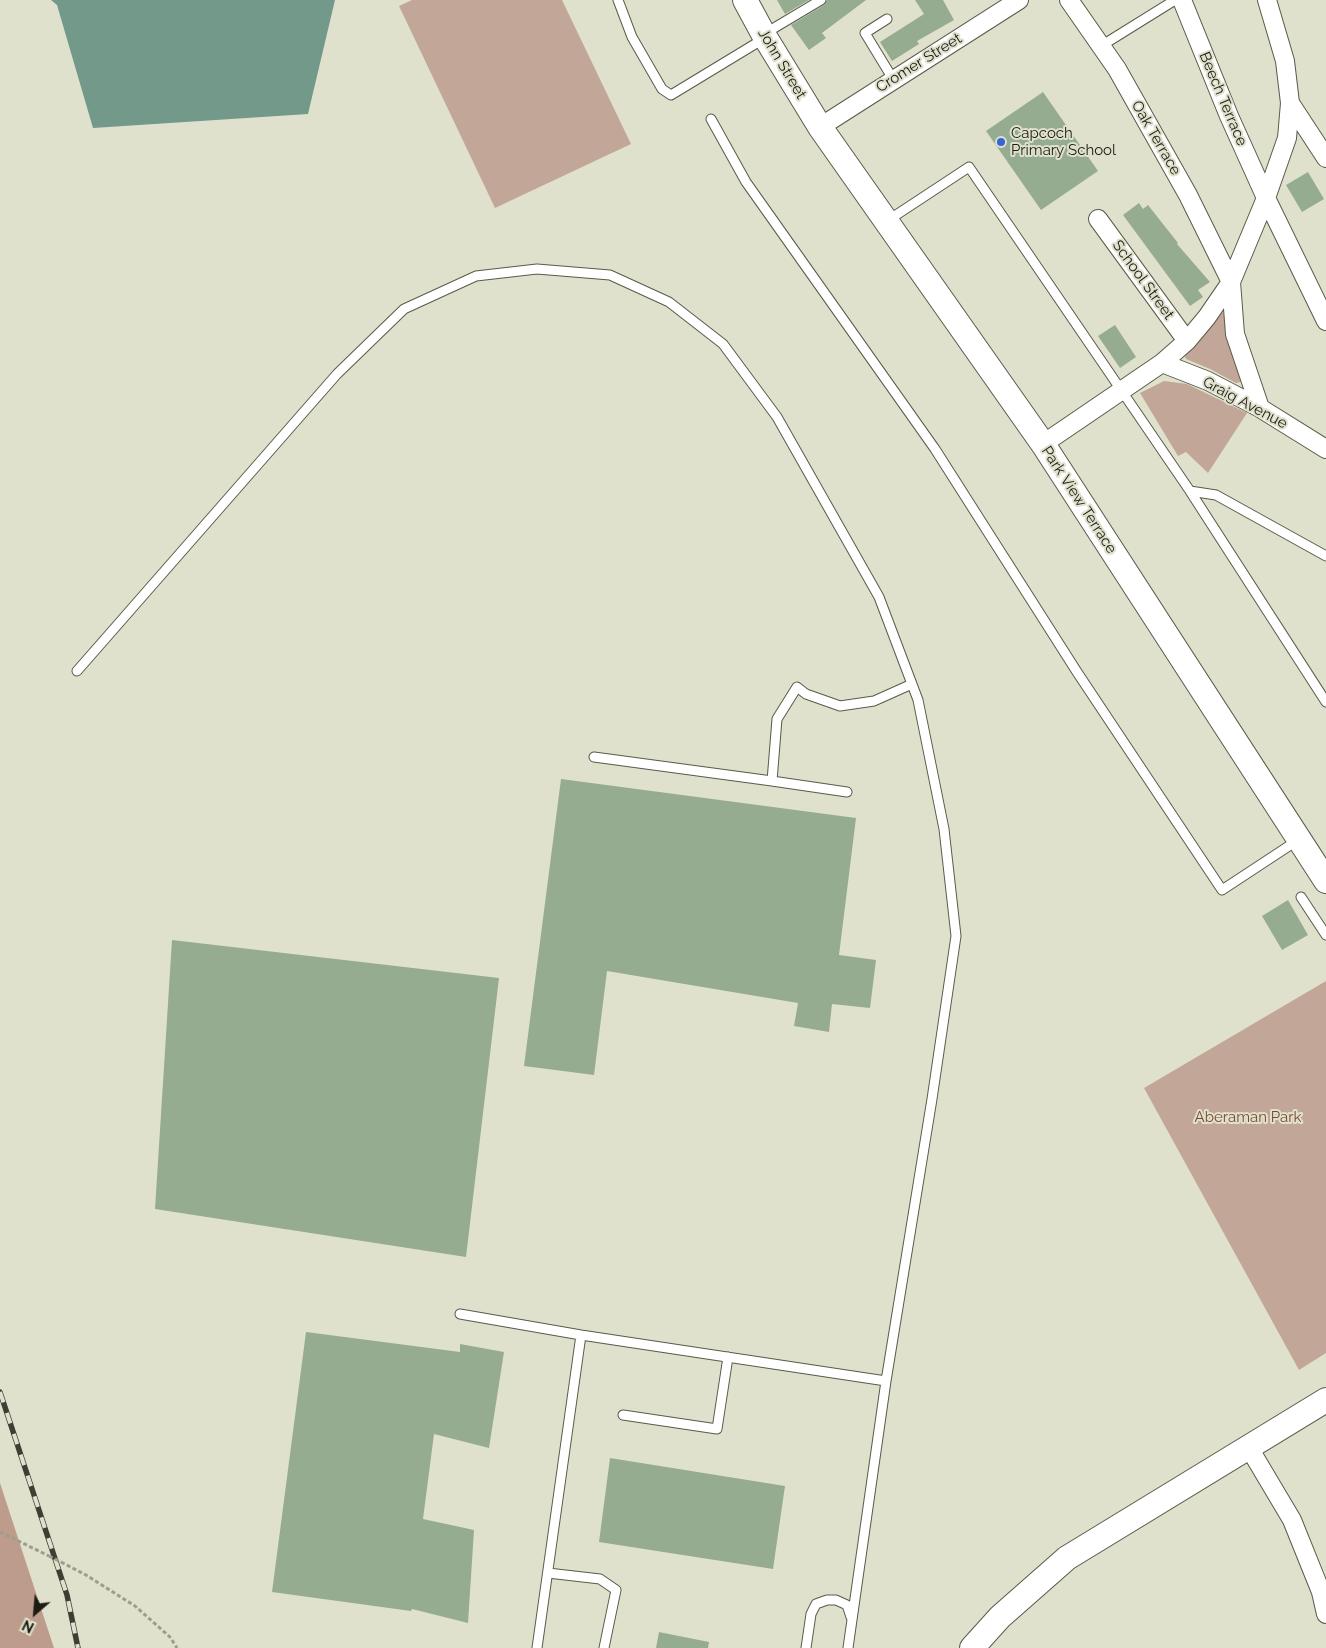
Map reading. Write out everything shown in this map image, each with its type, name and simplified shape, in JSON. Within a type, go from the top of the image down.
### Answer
[{"type":"main road","name":"John Street","points":[[745,0],[764,36],[820,127]]},
{"type":"main road","name":"Park View Terrace","points":[[820,127],[1043,444],[1326,882]]},
{"type":"main road","points":[[972,1648],[1000,1617],[1067,1558],[1326,1400]]},
{"type":"street","name":"Cromer Street","points":[[820,127],[1019,0]]},
{"type":"street","name":"Oak Terrace","points":[[1069,0],[1117,69],[1188,195],[1232,282]]},
{"type":"street","name":"Beech Terrace","points":[[1182,0],[1229,116],[1266,198],[1326,321]]},
{"type":"street","points":[[1043,444],[1120,390],[1162,364],[1187,341],[1232,282],[1266,198],[1287,138],[1290,103],[1285,61],[1267,0]]},
{"type":"street","points":[[1290,103],[1326,158]]},
{"type":"street","name":"School Street","points":[[1098,218],[1187,341]]},
{"type":"street","points":[[1232,282],[1235,334],[1260,408]]},
{"type":"street","name":"Graig Avenue","points":[[1162,364],[1208,382],[1260,408],[1326,449]]},
{"type":"street","points":[[1248,1446],[1292,1520],[1321,1592],[1326,1614]]},
{"type":"lane","points":[[618,0],[632,37],[662,89],[671,95],[821,0]]},
{"type":"lane","points":[[1101,46],[1175,0]]},
{"type":"lane","points":[[886,19],[865,33],[894,79]]},
{"type":"lane","points":[[711,119],[746,182],[935,449],[1077,672],[1222,890],[1299,840]]},
{"type":"lane","points":[[886,221],[969,167],[1190,490],[1326,702]]},
{"type":"lane","points":[[77,670],[337,374],[404,309],[476,276],[537,269],[610,274],[669,302],[723,344],[777,417],[879,597],[918,700],[944,829],[956,936],[931,1109],[886,1381],[848,1648]]},
{"type":"lane","points":[[1190,490],[1216,495],[1326,556]]},
{"type":"lane","points":[[772,782],[778,719],[797,687],[806,694],[840,706],[874,701],[912,684]]},
{"type":"lane","points":[[594,757],[847,792]]},
{"type":"lane","points":[[1301,897],[1326,935]]},
{"type":"lane","points":[[460,1314],[581,1335],[886,1381]]},
{"type":"lane","points":[[537,1648],[581,1335]]},
{"type":"lane","points":[[623,1415],[716,1430],[728,1357]]},
{"type":"lane","points":[[548,1573],[600,1579],[616,1590],[604,1648]]},
{"type":"lane","points":[[806,1648],[811,1614],[816,1604],[827,1600],[836,1600],[847,1605],[852,1619]]},
{"type":"path","points":[[0,1532],[61,1562],[135,1606],[170,1637],[177,1648]]},
{"type":"green space","points":[[412,0],[562,0],[631,144],[495,208],[399,6]]},
{"type":"green space","points":[[1220,311],[1225,314],[1241,382],[1236,383],[1186,359],[1184,355]]},
{"type":"green space","points":[[1164,381],[1187,384],[1247,413],[1208,473],[1186,452],[1178,456],[1140,393]]},
{"type":"green space","name":"Aberaman Park","points":[[1326,981],[1326,1353],[1299,1370],[1144,1088]]},
{"type":"shaded area","points":[[51,0],[335,0],[308,114],[93,128],[57,5]]},
{"type":"shaded area","points":[[0,1483],[54,1648],[0,1648]]},
{"type":"building","points":[[777,0],[809,0],[785,14]]},
{"type":"building","points":[[827,0],[866,0],[822,33],[826,38],[809,50],[791,25],[824,5]]},
{"type":"building","points":[[915,0],[943,0],[954,20],[917,41],[919,44],[892,61],[880,42],[924,14]]},
{"type":"building","points":[[1043,92],[1098,171],[1041,210],[986,131]]},
{"type":"building","points":[[1308,172],[1324,199],[1302,212],[1286,185]]},
{"type":"building","points":[[1139,203],[1143,209],[1148,205],[1177,244],[1210,282],[1198,290],[1203,297],[1190,306],[1123,215]]},
{"type":"building","points":[[1115,325],[1136,357],[1120,368],[1098,336]]},
{"type":"building","points":[[561,779],[856,818],[839,955],[876,960],[870,1008],[832,1004],[829,1032],[794,1026],[798,1003],[607,971],[594,1075],[524,1066]]},
{"type":"building","points":[[1288,900],[1308,935],[1282,950],[1262,916]]},
{"type":"building","points":[[172,940],[499,978],[466,1257],[155,1209]]},
{"type":"building","points":[[306,1332],[460,1352],[460,1344],[504,1352],[489,1448],[434,1434],[423,1519],[474,1530],[468,1623],[412,1609],[411,1611],[272,1592]]},
{"type":"building","points":[[610,1458],[785,1486],[773,1569],[599,1542]]},
{"type":"building","points":[[659,1632],[709,1642],[708,1648],[656,1648]]},
{"type":"railway","points":[[0,1392],[67,1595],[78,1648]]},
{"type":"place","name":"Capcoch Primary School","points":[[1001,142]]}]
